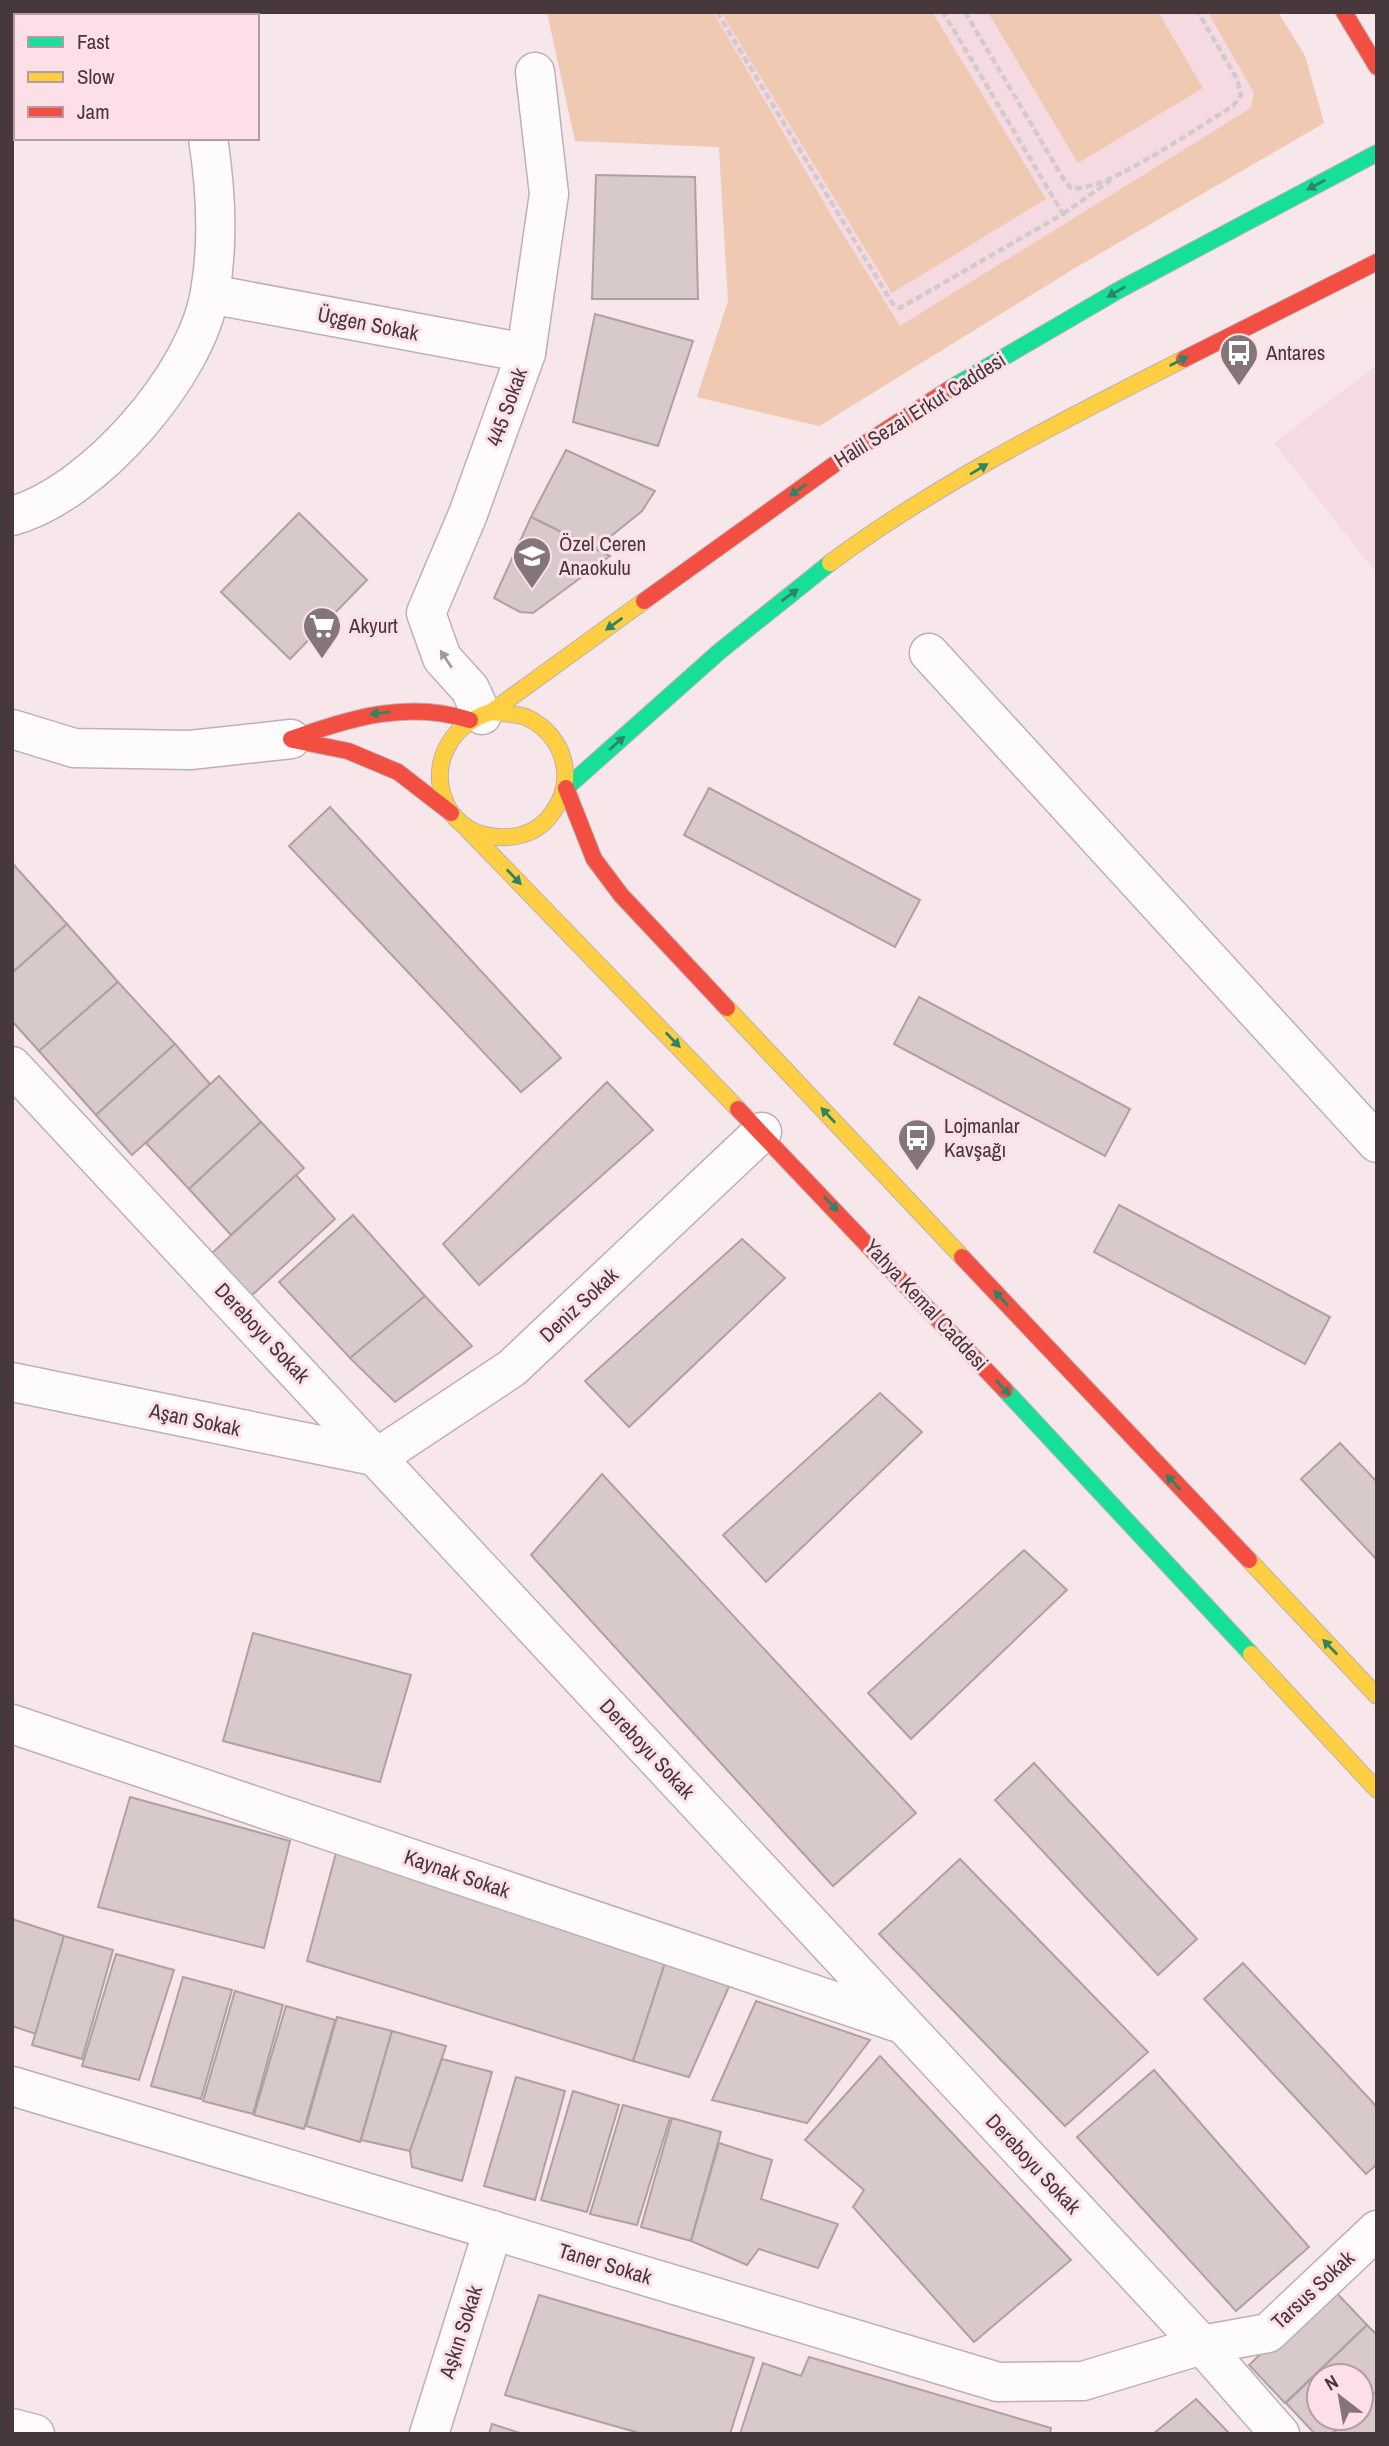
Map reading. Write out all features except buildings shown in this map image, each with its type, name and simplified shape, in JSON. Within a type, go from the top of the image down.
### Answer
[{"type":"main road","points":[[1344,12],[1377,66]]},
{"type":"main road","name":"Halil Sezai Erkut Caddesi","points":[[1377,153],[1163,265],[967,377],[818,475],[481,716],[448,743],[438,773],[441,794],[451,813],[466,828],[485,837],[506,840],[527,835],[545,824],[559,808],[566,789],[750,624],[881,528],[1050,427],[1377,262]]},
{"type":"main road","points":[[290,739],[365,715],[429,707],[481,716],[512,711],[532,718],[550,730],[565,758],[566,789],[594,859],[621,895],[1377,1696]]},
{"type":"main road","points":[[290,739],[348,751],[398,772],[451,813]]},
{"type":"main road","name":"Yahya Kemal Caddesi","points":[[466,828],[762,1132],[1377,1790]]},
{"type":"street","name":"445 Sokak","points":[[481,716],[470,689],[442,658],[426,613],[468,514],[526,353],[549,194],[535,72]]},
{"type":"street","points":[[12,516],[88,476],[147,419],[191,347],[210,294],[217,198],[208,140]]},
{"type":"street","name":"Üçgen Sokak","points":[[210,294],[526,353]]},
{"type":"street","points":[[929,653],[1377,1143]]},
{"type":"street","points":[[12,729],[74,748],[190,750],[290,739]]},
{"type":"street","name":"Dereboyu Sokak","points":[[12,1066],[1202,2345],[1280,2434]]},
{"type":"street","name":"Deniz Sokak","points":[[378,1457],[512,1368],[762,1132]]},
{"type":"street","name":"Aşan Sokak","points":[[12,1382],[378,1457]]},
{"type":"street","name":"Kaynak Sokak","points":[[12,1724],[901,2024]]},
{"type":"street","name":"Taner Sokak","points":[[12,2086],[998,2382],[1083,2381],[1202,2345]]},
{"type":"street","name":"Aşkın Sokak","points":[[429,2434],[493,2230]]},
{"type":"street","name":"Tarsus Sokak","points":[[1202,2345],[1268,2333],[1377,2230]]},
{"type":"street","points":[[12,2428],[35,2434]]},
{"type":"path","points":[[717,12],[841,222],[892,303],[900,309],[1063,214],[1118,175],[1233,106],[1241,94],[1237,79],[1198,12]]},
{"type":"path","points":[[943,12],[1063,214]]},
{"type":"path","points":[[965,12],[1071,188],[1081,190],[1118,175]]},
{"type":"shaded area","points":[[547,12],[1278,12],[1305,56],[1324,123],[1075,268],[819,426],[697,397],[728,301],[719,147],[575,141]]},
{"type":"shaded area","points":[[547,12],[713,12],[833,218],[900,326],[1251,108],[1254,93],[1208,12],[1278,12],[1305,56],[1324,123],[1075,268],[819,426],[697,397],[728,301],[719,147],[575,141]]},
{"type":"shaded area","points":[[721,12],[932,12],[1046,199],[892,293]]},
{"type":"shaded area","points":[[988,12],[1158,12],[1203,88],[1078,163]]},
{"type":"shaded area","points":[[1377,365],[1377,567],[1374,570],[1274,443]]},
{"type":"traffic: fast","points":[[951,388],[1119,290],[1377,153]]},
{"type":"traffic: fast","points":[[566,788],[720,651],[830,563]]},
{"type":"traffic: fast","points":[[1005,1390],[1251,1654]]},
{"type":"traffic: slow","points":[[830,563],[958,479],[1184,359]]},
{"type":"traffic: slow","points":[[491,712],[528,718],[550,736],[563,759],[564,786],[553,812],[544,823],[522,835],[508,837],[482,834],[461,824],[448,807],[441,786],[441,764],[449,743],[466,725],[491,712],[644,601]]},
{"type":"traffic: slow","points":[[468,830],[738,1109]]},
{"type":"traffic: slow","points":[[727,1008],[962,1257]]},
{"type":"traffic: slow","points":[[1249,1560],[1377,1696]]},
{"type":"traffic: slow","points":[[1251,1654],[1377,1790]]},
{"type":"traffic: jam","points":[[1344,12],[1377,67]]},
{"type":"traffic: jam","points":[[1184,359],[1377,262]]},
{"type":"traffic: jam","points":[[644,601],[846,456],[951,388]]},
{"type":"traffic: jam","points":[[291,739],[336,724],[380,714],[424,712],[470,720]]},
{"type":"traffic: jam","points":[[293,740],[348,751],[398,772],[451,813]]},
{"type":"traffic: jam","points":[[566,788],[594,859],[621,895],[727,1008]]},
{"type":"traffic: jam","points":[[738,1109],[1005,1390]]},
{"type":"traffic: jam","points":[[962,1257],[1249,1560]]},
{"type":"place","name":"Antares","points":[[1239,387]]},
{"type":"place","name":"Özel Ceren Anaokulu","points":[[532,590]]},
{"type":"place","name":"Akyurt","points":[[322,660]]},
{"type":"place","name":"Lojmanlar Kavşağı","points":[[917,1172]]}]
